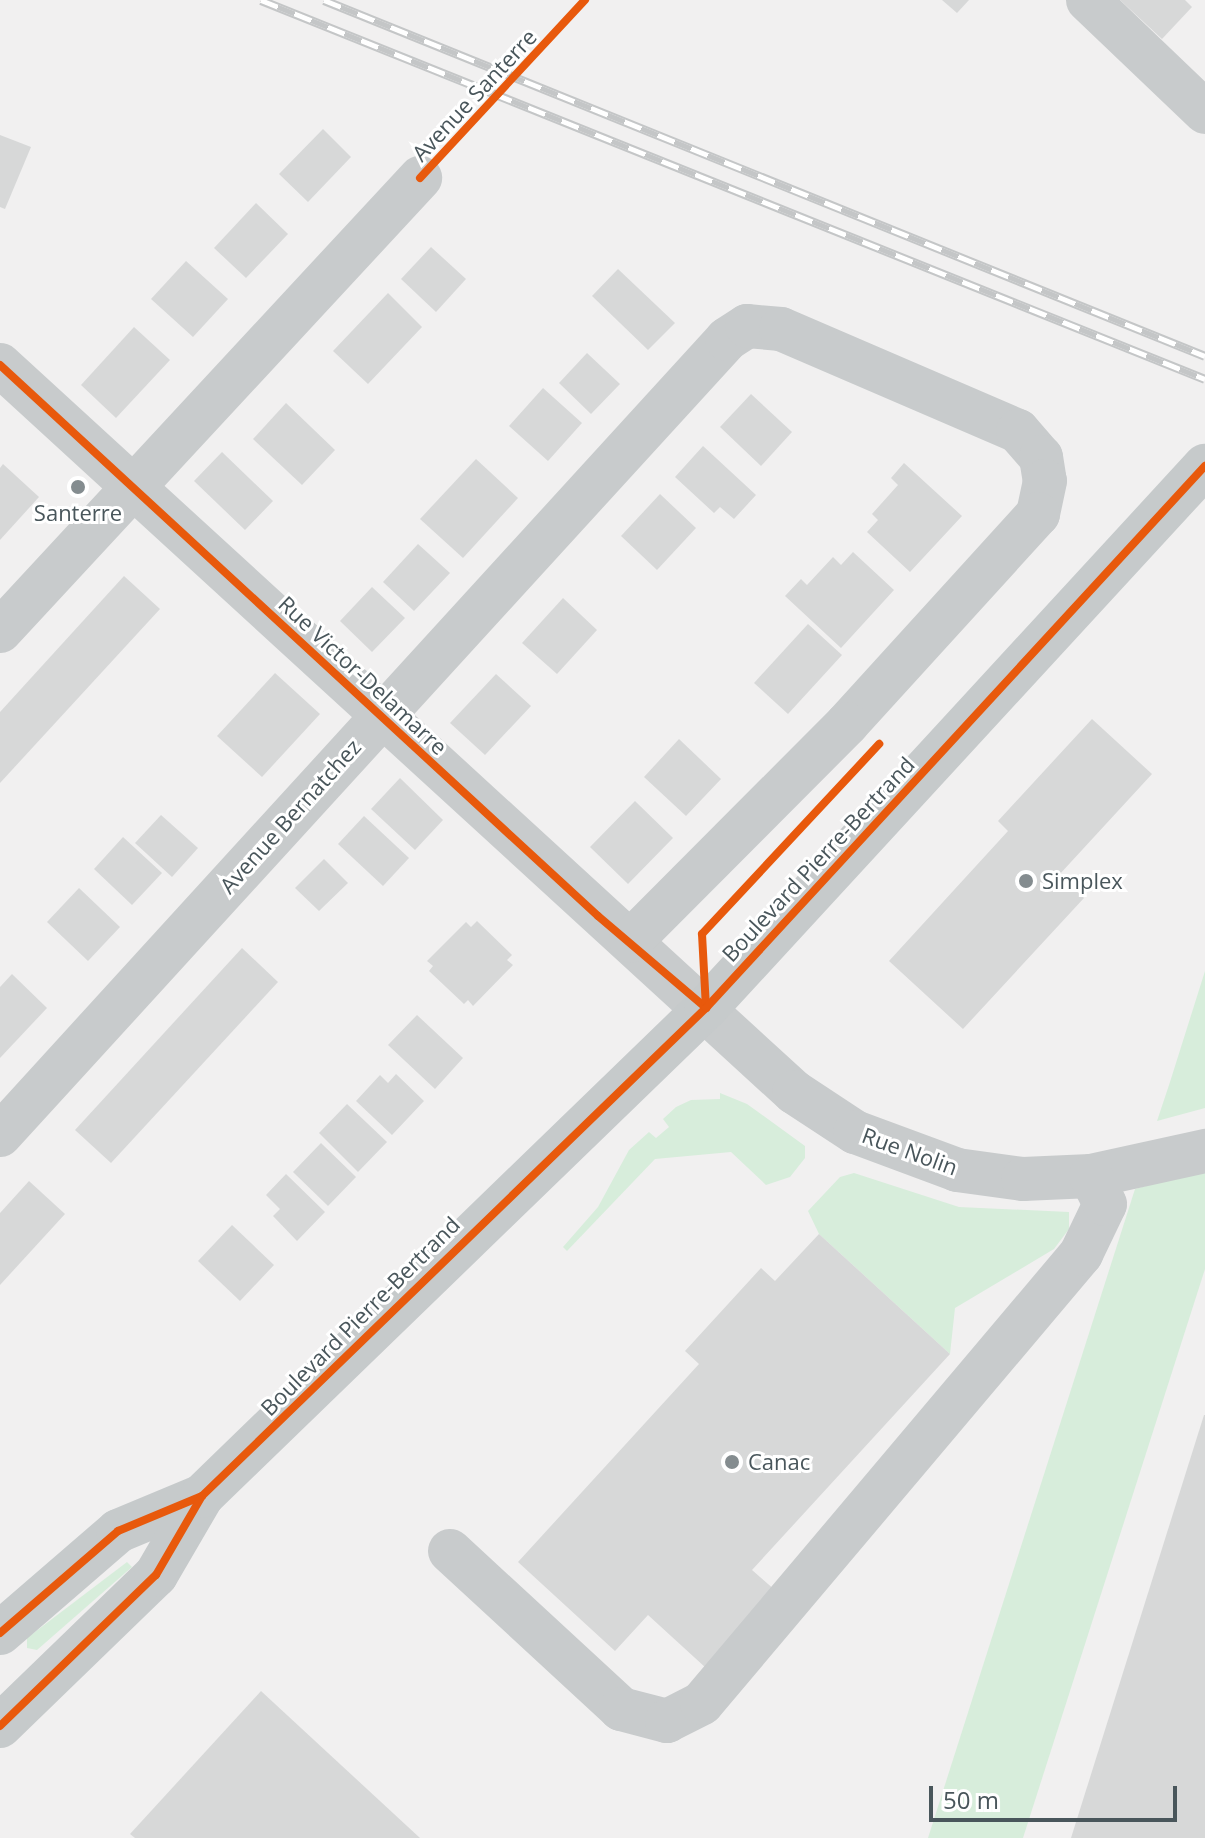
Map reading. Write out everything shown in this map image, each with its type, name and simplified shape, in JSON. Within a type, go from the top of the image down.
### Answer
[{"type":"main road","name":"Boulevard Pierre-Bertrand","points":[[4,1714],[156,1575],[202,1496],[706,1008],[1205,466]]},
{"type":"main road","name":"Boulevard Pierre-Bertrand","points":[[0,1633],[118,1531],[202,1496]]},
{"type":"street","points":[[1088,0],[1205,112]]},
{"type":"street","name":"Avenue Santerre","points":[[0,631],[420,178]]},
{"type":"street","name":"Avenue Bernatchez","points":[[0,1135],[727,339],[747,326],[781,329],[1018,431],[1041,457],[1045,481],[1038,514],[847,724],[631,941]]},
{"type":"street","name":"Rue Victor-Delamarre","points":[[0,365],[381,716],[706,1008]]},
{"type":"street","name":"Rue Nolin","points":[[706,1008],[794,1092],[855,1132],[957,1170],[1023,1179],[1091,1176],[1205,1151]]},
{"type":"street","points":[[450,1551],[621,1709],[667,1721],[702,1703],[1081,1254],[1105,1204],[1091,1176]]},
{"type":"green space","points":[[1205,971],[1205,1108],[1157,1121],[1170,1082]]},
{"type":"green space","points":[[720,1093],[747,1104],[805,1146],[805,1158],[790,1177],[766,1185],[731,1152],[655,1159],[567,1251],[563,1247],[598,1207],[629,1150],[649,1132],[656,1138],[669,1127],[663,1119],[676,1107],[691,1100],[720,1099]]},
{"type":"green space","points":[[1205,1170],[1205,1269],[1023,1838],[928,1838],[1135,1189]]},
{"type":"green space","points":[[854,1173],[959,1207],[1069,1212],[1069,1229],[1054,1249],[955,1308],[950,1354],[819,1234],[808,1211],[840,1177]]},
{"type":"green space","points":[[127,1562],[132,1567],[37,1650],[27,1648],[27,1638]]},
{"type":"building","points":[[942,0],[969,0],[957,13]]},
{"type":"building","points":[[1120,0],[1185,0],[1192,7],[1162,39]]},
{"type":"building","points":[[323,129],[351,157],[308,202],[279,174]]},
{"type":"building","points":[[0,135],[31,147],[5,209],[0,207]]},
{"type":"building","points":[[256,203],[288,234],[246,278],[214,248]]},
{"type":"building","points":[[431,247],[466,279],[436,312],[401,279]]},
{"type":"building","points":[[186,261],[228,299],[193,337],[151,299]]},
{"type":"building","points":[[618,269],[675,323],[648,350],[592,296]]},
{"type":"building","points":[[388,293],[422,327],[368,384],[333,351]]},
{"type":"building","points":[[134,327],[170,360],[116,418],[81,385]]},
{"type":"building","points":[[587,353],[620,384],[591,414],[559,383]]},
{"type":"building","points":[[543,388],[582,423],[548,461],[509,426]]},
{"type":"building","points":[[751,394],[792,432],[761,466],[720,427]]},
{"type":"building","points":[[286,403],[335,450],[302,485],[253,439]]},
{"type":"building","points":[[703,446],[756,495],[734,519],[720,507],[714,513],[675,477]]},
{"type":"building","points":[[222,452],[273,501],[245,530],[194,481]]},
{"type":"building","points":[[476,459],[518,498],[463,558],[420,519]]},
{"type":"building","points":[[904,463],[962,516],[910,572],[867,532],[878,520],[872,514],[898,485],[891,478]]},
{"type":"building","points":[[3,464],[39,497],[0,540],[0,468]]},
{"type":"building","points":[[660,494],[696,528],[657,570],[621,536]]},
{"type":"building","points":[[418,544],[450,573],[414,611],[383,582]]},
{"type":"building","points":[[853,552],[894,590],[841,648],[785,596],[801,579],[807,585],[833,557],[841,565]]},
{"type":"building","points":[[124,576],[160,609],[0,783],[0,712]]},
{"type":"building","points":[[372,587],[405,618],[372,652],[340,621]]},
{"type":"building","points":[[563,598],[597,630],[557,674],[522,643]]},
{"type":"building","points":[[808,624],[842,655],[788,714],[754,683]]},
{"type":"building","points":[[275,673],[320,714],[262,777],[217,736]]},
{"type":"building","points":[[496,674],[531,706],[485,755],[450,723]]},
{"type":"building","points":[[1092,719],[1152,774],[1059,875],[1084,898],[963,1029],[889,961],[1008,831],[998,821]]},
{"type":"building","points":[[679,739],[721,779],[686,816],[644,777]]},
{"type":"building","points":[[400,778],[443,820],[415,850],[371,809]]},
{"type":"building","points":[[635,801],[673,838],[628,884],[590,847]]},
{"type":"building","points":[[161,815],[198,848],[172,877],[135,843]]},
{"type":"building","points":[[364,816],[409,858],[383,886],[338,844]]},
{"type":"building","points":[[123,837],[162,873],[132,905],[94,869]]},
{"type":"building","points":[[324,859],[348,883],[319,911],[295,888]]},
{"type":"building","points":[[79,888],[120,927],[88,961],[47,922]]},
{"type":"building","points":[[477,921],[512,955],[507,960],[513,965],[473,1006],[468,1000],[464,1004],[429,971],[433,966],[427,961],[466,922],[471,927]]},
{"type":"building","points":[[242,948],[278,982],[111,1163],[75,1130]]},
{"type":"building","points":[[12,974],[47,1008],[0,1058],[0,987]]},
{"type":"building","points":[[417,1015],[463,1058],[435,1089],[388,1045]]},
{"type":"building","points":[[396,1074],[424,1101],[392,1135],[356,1101],[380,1075],[388,1083]]},
{"type":"building","points":[[347,1104],[387,1142],[358,1172],[319,1133]]},
{"type":"building","points":[[321,1143],[356,1177],[328,1206],[293,1172]]},
{"type":"building","points":[[286,1174],[325,1212],[297,1241],[273,1216],[280,1209],[266,1195]]},
{"type":"building","points":[[29,1181],[65,1214],[0,1285],[0,1213]]},
{"type":"building","points":[[232,1225],[274,1265],[240,1301],[198,1261]]},
{"type":"building","points":[[819,1234],[950,1354],[752,1570],[776,1591],[706,1668],[648,1615],[615,1651],[518,1562],[699,1364],[685,1351],[761,1268],[775,1281]]},
{"type":"building","points":[[1204,1415],[1205,1838],[1071,1838]]},
{"type":"building","points":[[261,1691],[420,1838],[135,1838],[130,1834]]},
{"type":"railway","points":[[261,0],[1205,379]]},
{"type":"railway","points":[[324,0],[1205,356]]},
{"type":"cycle path","points":[[420,178],[585,0]]},
{"type":"cycle path","points":[[0,365],[598,916],[706,1008]]},
{"type":"cycle path","points":[[0,1726],[156,1575],[202,1496],[706,1008],[1205,466]]},
{"type":"cycle path","points":[[706,1008],[702,934],[879,744]]},
{"type":"cycle path","points":[[0,1633],[118,1531],[202,1496]]},
{"type":"place","name":"Santerre","points":[[78,487]]},
{"type":"place","name":"Simplex","points":[[1026,881]]},
{"type":"place","name":"Canac","points":[[732,1462]]}]
